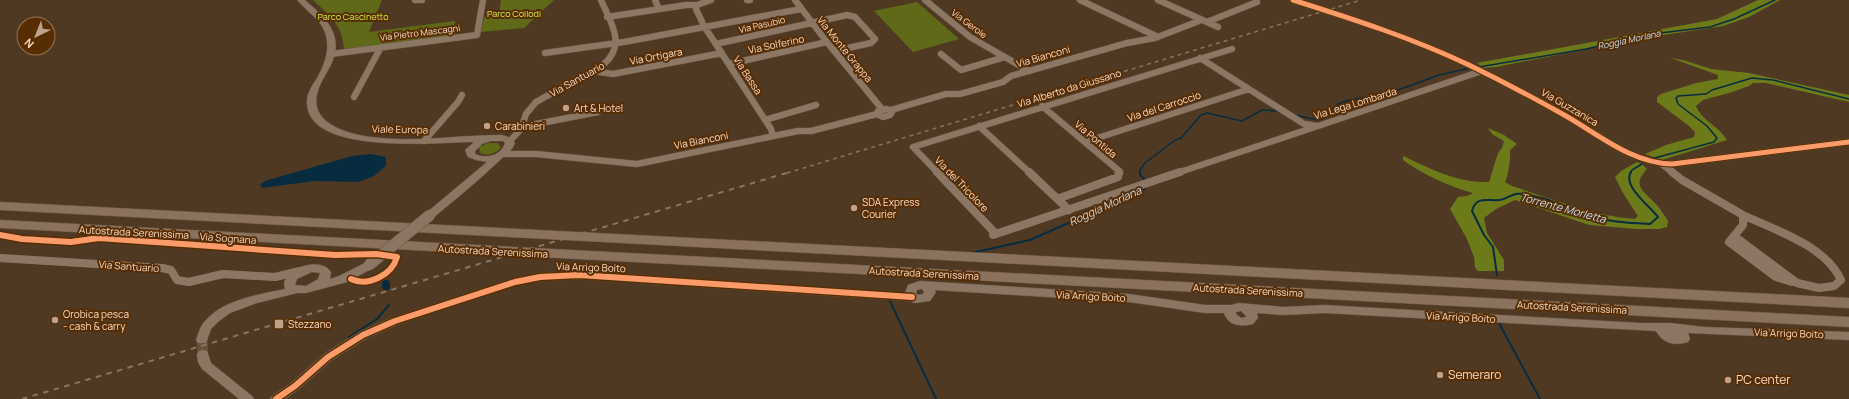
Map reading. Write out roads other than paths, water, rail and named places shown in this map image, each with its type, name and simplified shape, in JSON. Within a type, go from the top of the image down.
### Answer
[{"type":"highway","name":"Autostrada Serenissima","points":[[0,206],[1849,303]]},
{"type":"highway","name":"Autostrada Serenissima","points":[[0,224],[1849,322]]},
{"type":"street","name":"Viale Europa","points":[[301,0],[317,14],[330,34],[331,54],[326,70],[313,92],[312,109],[318,120],[326,126],[346,135],[372,140],[424,141],[485,139]]},
{"type":"street","points":[[415,8],[418,0]]},
{"type":"street","name":"Via Pietro Mascagni","points":[[331,54],[476,35],[483,0]]},
{"type":"street","points":[[601,0],[617,43]]},
{"type":"street","points":[[655,0],[659,9]]},
{"type":"street","points":[[607,17],[711,0]]},
{"type":"street","name":"Via Monte Grappa","points":[[795,0],[800,9],[880,112]]},
{"type":"street","points":[[1080,0],[1158,37]]},
{"type":"street","points":[[1158,0],[1218,27]]},
{"type":"street","name":"Via Guzzanica","points":[[1293,0],[1390,32],[1482,71],[1542,102],[1633,155],[1651,162],[1663,165],[1849,142]]},
{"type":"street","name":"Via Gerole","points":[[926,1],[970,37],[1030,71]]},
{"type":"street","points":[[1207,22],[1257,2]]},
{"type":"street","name":"Via Bassa","points":[[700,3],[696,9],[704,26],[765,120],[773,136]]},
{"type":"street","points":[[545,53],[617,43],[800,9]]},
{"type":"street","name":"Via Pasubio","points":[[716,44],[847,15],[855,17],[875,39],[871,43],[834,51]]},
{"type":"street","name":"Via Bianconi","points":[[500,155],[527,153],[637,164],[798,131],[811,131],[880,112],[883,117],[891,114],[891,110],[946,94],[960,94],[1003,82],[1011,76],[1127,43],[1140,42],[1184,30],[1199,21],[1199,19]]},
{"type":"street","name":"Via Solferino","points":[[730,65],[827,42]]},
{"type":"street","name":"Via Santuario","points":[[275,277],[291,285],[313,287],[343,279],[369,265],[486,169],[500,155],[507,142],[521,128],[526,114],[536,102],[593,71],[613,58],[617,43]]},
{"type":"street","points":[[354,97],[381,47]]},
{"type":"street","name":"Via Alberto da Giussano","points":[[913,147],[1042,106],[1232,49]]},
{"type":"street","name":"Via Ortigara","points":[[593,71],[612,74],[722,53]]},
{"type":"street","points":[[941,54],[961,70],[1005,57]]},
{"type":"street","name":"Via Lega Lombarda","points":[[1200,58],[1304,124],[1310,126],[1318,126],[1482,71]]},
{"type":"street","name":"Via del Carroccio","points":[[1085,142],[1249,89]]},
{"type":"street","points":[[424,141],[462,96]]},
{"type":"street","points":[[765,120],[816,105]]},
{"type":"street","name":"Via Pontida","points":[[1042,106],[1118,170],[1120,174],[1118,178],[1057,199]]},
{"type":"street","points":[[521,128],[598,112]]},
{"type":"street","points":[[979,126],[1069,210],[1318,126]]},
{"type":"street","points":[[500,155],[482,159],[469,153],[471,148],[485,139],[507,142]]},
{"type":"street","name":"Viale Europa","points":[[455,140],[471,148]]},
{"type":"street","name":"Via Bianconi","points":[[507,142],[527,153]]},
{"type":"street","name":"Via del Tricolore","points":[[913,147],[994,235],[1069,210]]},
{"type":"street","name":"Via Santuario","points":[[475,177],[482,168],[482,159]]},
{"type":"street","points":[[1663,165],[1682,180],[1743,215],[1819,252],[1836,268],[1841,280],[1834,286],[1824,287],[1796,283],[1734,236],[1743,225],[1743,215]]},
{"type":"street","name":"Via Santuario","points":[[0,258],[162,268],[171,270],[177,280],[183,282],[197,281],[223,274],[275,277],[317,268],[332,275],[348,276]]},
{"type":"street","name":"Via Santuario","points":[[202,340],[204,331],[218,316],[240,304],[265,297],[291,285],[302,271]]},
{"type":"street","points":[[313,287],[325,278],[326,272]]},
{"type":"street","name":"Via Arrigo Boito","points":[[266,399],[285,398],[295,386],[328,357],[380,327],[497,287],[540,277],[579,275],[864,295],[911,293],[917,286],[928,291],[976,289],[1129,298],[1231,313],[1239,307],[1249,313],[1324,309],[1640,327],[1666,330],[1849,336]]},
{"type":"street","name":"Via Arrigo Boito","points":[[1666,330],[1677,341],[1704,331]]},
{"type":"street","points":[[203,354],[206,366],[248,399]]},
{"type":"water","points":[[371,154],[386,157],[386,166],[374,176],[358,182],[314,181],[262,188],[260,184],[268,180],[352,156]]},
{"type":"waterway","name":"Roggia Morlana","points":[[1479,67],[1586,49],[1652,34],[1710,27],[1734,19],[1775,0]]},
{"type":"waterway","name":"Roggia Morlana","points":[[1295,115],[1313,119],[1322,119],[1338,104],[1349,100],[1390,93],[1439,75],[1471,68]]},
{"type":"waterway","name":"Torrente Morletta","points":[[1651,159],[1714,142],[1717,138],[1707,126],[1678,104],[1676,98],[1678,96],[1706,94],[1712,90],[1752,78],[1773,80],[1849,99]]},
{"type":"waterway","name":"Roggia Morlana","points":[[1147,182],[1140,175],[1140,170],[1145,163],[1175,140],[1181,138],[1201,115],[1207,113],[1242,121],[1262,110],[1279,111]]},
{"type":"waterway","name":"Torrente Morletta","points":[[1630,173],[1642,164]]},
{"type":"waterway","name":"Torrente Morletta","points":[[1497,275],[1493,247],[1484,235],[1472,211],[1476,203],[1482,200],[1501,200],[1512,195],[1525,194],[1546,199],[1605,220],[1650,224],[1658,217],[1633,189],[1629,178],[1631,172]]},
{"type":"waterway","name":"Roggia Morlana","points":[[971,253],[1030,240],[1143,190],[1148,185]]},
{"type":"waterway","name":"Roggia Morlana","points":[[890,301],[936,399]]},
{"type":"waterway","name":"Roggia Morlana","points":[[349,337],[377,319],[389,305]]},
{"type":"waterway","name":"Torrente Morletta","points":[[1499,323],[1540,399]]},
{"type":"tunnel","points":[[202,340],[203,354]]},
{"type":"railway","points":[[787,173],[1361,0]]},
{"type":"railway","points":[[22,399],[790,172]]},
{"type":"place","name":"Art & Hotel","points":[[566,108]]},
{"type":"place","name":"Carabinieri","points":[[487,126]]},
{"type":"place","name":"SDA Express Courier","points":[[854,208]]},
{"type":"place","name":"Orobica pesca - cash & carry","points":[[55,320]]},
{"type":"place","name":"Stezzano","points":[[279,324]]},
{"type":"place","name":"Semeraro","points":[[1440,375]]},
{"type":"place","name":"PC center","points":[[1728,380]]},
{"type":"park label","name":"Parco Collodi","points":[[514,14]]},
{"type":"park label","name":"Parco Cascinetto","points":[[353,17]]}]
